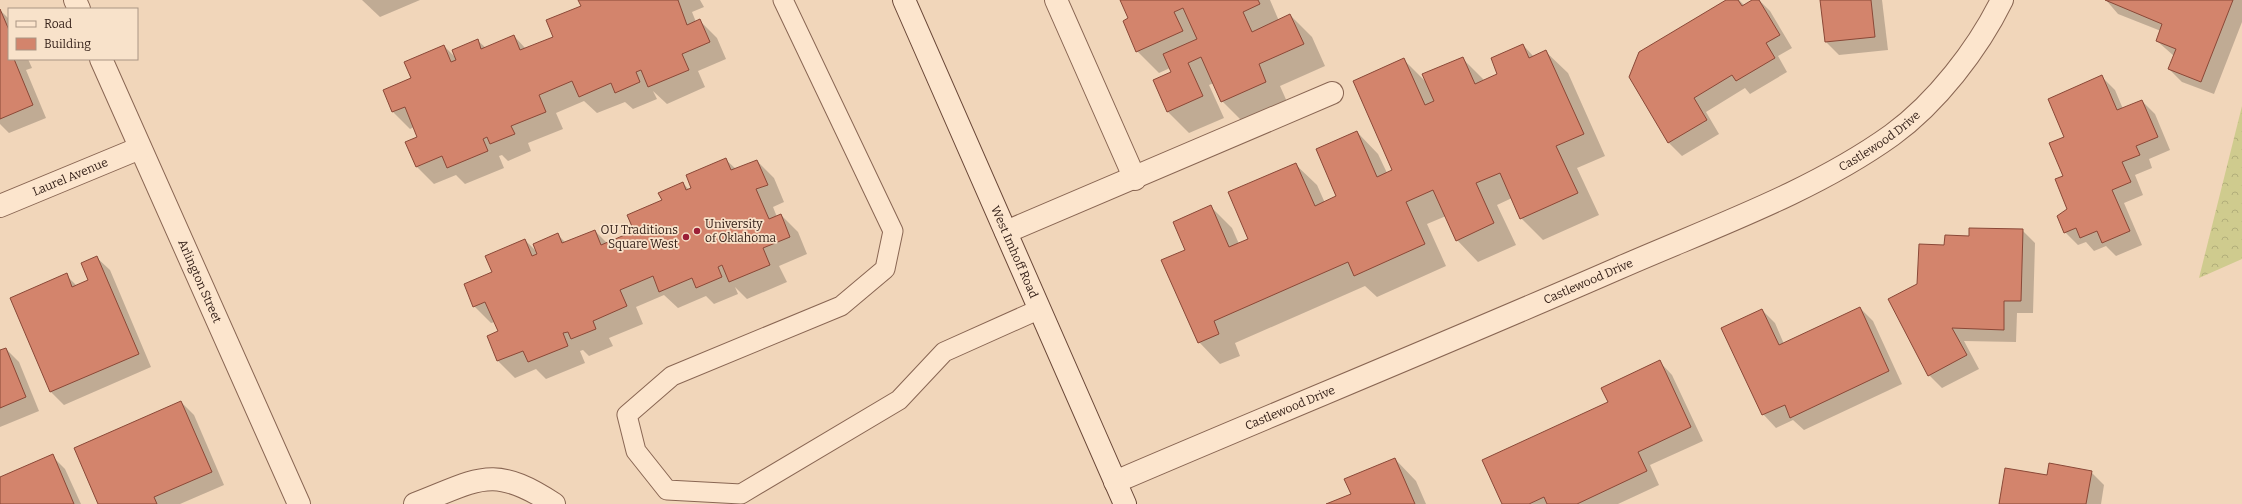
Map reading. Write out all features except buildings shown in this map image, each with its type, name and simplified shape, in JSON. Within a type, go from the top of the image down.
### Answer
[{"type":"street","name":"West Imhoff Road","points":[[904,0],[1126,504]]},
{"type":"street","points":[[1056,0],[1135,178]]},
{"type":"street","name":"Castlewood Drive","points":[[1115,482],[1497,321],[1822,178],[1892,134],[1928,104],[1980,38],[2002,0]]},
{"type":"street","name":"Arlington Street","points":[[101,60],[299,504]]},
{"type":"street","points":[[1006,232],[1332,93]]},
{"type":"street","name":"Laurel Avenue","points":[[0,206],[140,148]]},
{"type":"street","points":[[415,504],[466,482],[487,479],[507,480],[522,485],[554,504]]},
{"type":"lane","points":[[783,0],[892,232],[885,269],[841,306],[672,376],[627,415],[636,451],[667,490],[741,494],[898,400],[944,352],[1040,309]]},
{"type":"green space","points":[[2242,106],[2242,259],[2199,278]]},
{"type":"place","name":"University of Oklahoma","points":[[697,231]]},
{"type":"place","name":"OU Traditions Square West","points":[[686,237]]}]
